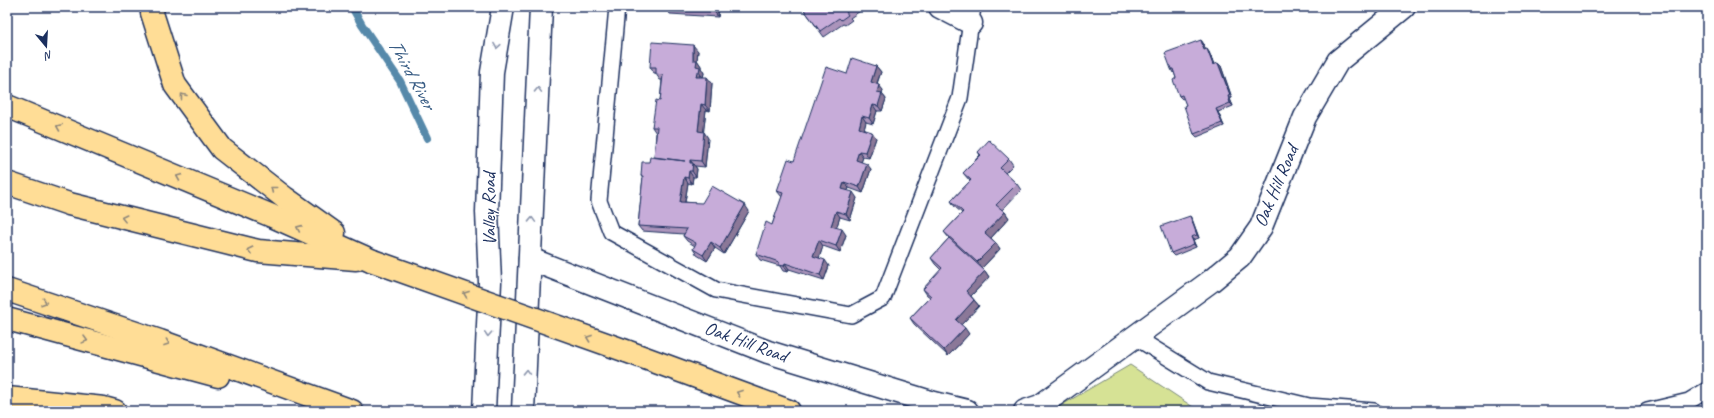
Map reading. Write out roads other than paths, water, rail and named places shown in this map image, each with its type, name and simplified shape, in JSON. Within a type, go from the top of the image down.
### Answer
[{"type":"highway","points":[[153,7],[152,13],[175,86],[222,149],[285,198],[373,260]]},
{"type":"highway","points":[[7,106],[265,213],[373,260],[789,411]]},
{"type":"highway","points":[[7,183],[70,204],[258,252],[373,260]]},
{"type":"highway","points":[[7,290],[160,341],[352,411]]},
{"type":"highway","points":[[7,319],[349,411]]},
{"type":"highway","points":[[7,398],[76,408],[115,411]]},
{"type":"street","name":"Valley Road","points":[[484,411],[490,282],[487,212],[492,72],[503,7]]},
{"type":"street","points":[[523,411],[541,7]]},
{"type":"street","points":[[940,7],[972,15]]},
{"type":"street","name":"Oak Hill Road","points":[[1025,411],[1040,406],[1210,281],[1240,256],[1261,227],[1305,117],[1338,61],[1404,7]]},
{"type":"street","name":"Oak Hill Road","points":[[530,259],[768,352],[934,403],[967,411]]},
{"type":"lane","points":[[617,7],[599,201],[611,232],[716,290],[851,315],[883,298],[960,98],[972,15]]},
{"type":"lane","points":[[1135,337],[1208,382],[1310,406],[1374,411]]},
{"type":"lane","points":[[1646,411],[1688,401],[1707,390]]},
{"type":"waterway","name":"Third River","points":[[352,7],[362,25],[400,81],[427,138]]}]
